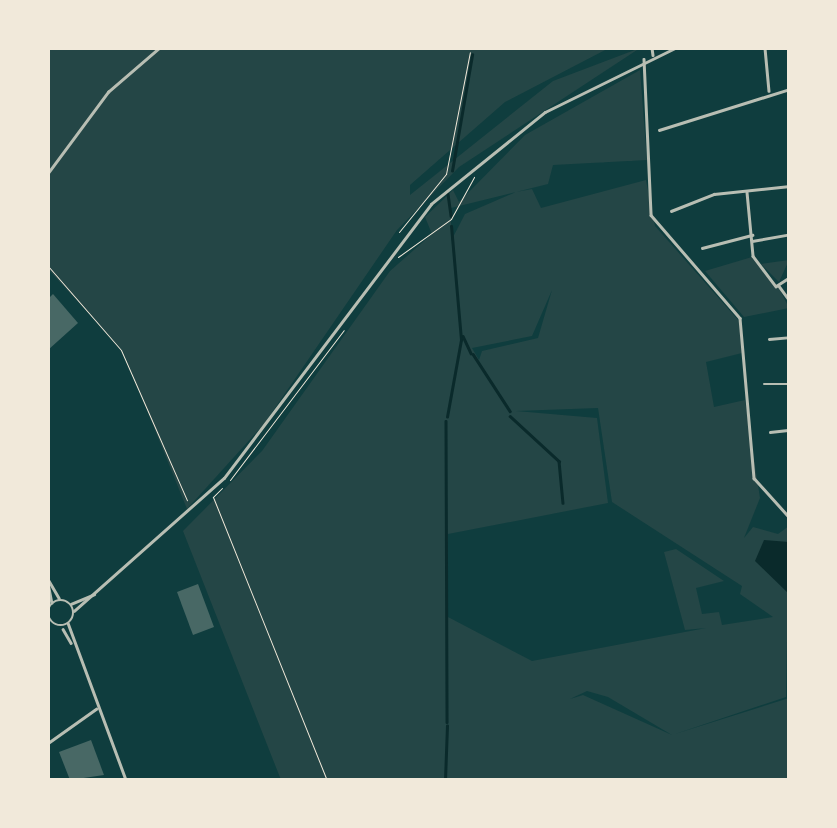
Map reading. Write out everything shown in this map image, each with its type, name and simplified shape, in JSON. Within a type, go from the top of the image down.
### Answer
[{"type":"street","points":[[48,173],[108,92],[159,48]]},
{"type":"street","points":[[473,48],[502,48]]},
{"type":"street","points":[[652,48],[654,55]]},
{"type":"street","points":[[126,780],[75,649],[68,623],[74,610],[194,510],[263,431],[402,234],[506,139],[644,59],[675,48]]},
{"type":"street","points":[[765,48],[770,93]]},
{"type":"street","points":[[644,59],[651,216],[740,318],[754,478],[790,518]]},
{"type":"street","points":[[658,130],[790,89]]},
{"type":"street","points":[[670,211],[747,191],[790,186]]},
{"type":"street","points":[[747,191],[752,241],[790,301]]},
{"type":"street","points":[[752,241],[790,234]]},
{"type":"street","points":[[702,248],[752,235]]},
{"type":"street","points":[[778,284],[790,277]]},
{"type":"street","points":[[770,338],[790,338]]},
{"type":"street","points":[[790,369],[790,407]]},
{"type":"street","points":[[764,384],[788,384]]},
{"type":"street","points":[[770,432],[790,430]]},
{"type":"street","points":[[790,475],[790,488]]},
{"type":"street","points":[[48,580],[60,600],[71,604],[74,610]]},
{"type":"street","points":[[48,580],[52,603],[48,611],[53,624]]},
{"type":"street","points":[[71,604],[100,591]]},
{"type":"street","points":[[52,603],[60,600]]},
{"type":"street","points":[[53,624],[68,623]]},
{"type":"street","points":[[48,628],[53,624]]},
{"type":"street","points":[[61,626],[75,649]]},
{"type":"street","points":[[48,743],[98,708]]},
{"type":"path","points":[[413,244],[398,224],[446,174],[473,48]]},
{"type":"path","points":[[390,268],[413,244],[450,219],[483,168]]},
{"type":"path","points":[[48,266],[121,350],[194,510]]},
{"type":"path","points":[[328,780],[213,497],[259,452],[350,321]]},
{"type":"shaded area","points":[[48,48],[609,48],[505,102],[410,185],[410,195],[553,81],[640,48],[459,167],[397,230],[264,424],[187,509],[123,351],[48,269]]},
{"type":"shaded area","points":[[640,70],[647,160],[553,165],[548,184],[451,208],[451,241],[465,214],[516,192],[532,189],[541,208],[646,180],[655,226],[739,321],[742,353],[706,362],[714,407],[745,400],[760,498],[744,538],[753,527],[778,534],[789,526],[786,697],[675,734],[789,698],[789,780],[281,780],[183,531],[262,451],[390,271],[432,234],[425,217],[453,190],[459,202],[525,135]],"holes":[[[552,290],[538,338],[482,351],[479,360],[472,348],[532,336]],[[598,408],[612,502],[742,586],[740,594],[773,617],[722,625],[719,612],[702,614],[696,588],[724,581],[676,549],[664,552],[685,630],[706,628],[532,661],[448,617],[448,534],[608,503],[597,418],[516,411]],[[587,691],[608,697],[672,735],[583,695],[570,699]]]},
{"type":"shaded area","points":[[752,257],[778,286],[789,308],[744,317],[705,271]]},
{"type":"shaded area","points":[[789,260],[779,282],[761,264]]},
{"type":"shaded area","points":[[764,540],[789,542],[789,594],[755,561]]},
{"type":"building","points":[[53,294],[78,323],[48,350],[48,299]]},
{"type":"building","points":[[198,584],[214,627],[193,635],[177,592]]},
{"type":"building","points":[[91,740],[104,775],[70,780],[59,752]]},
{"type":"waterway","points":[[452,171],[472,55]]},
{"type":"waterway","points":[[448,194],[451,216]]},
{"type":"waterway","points":[[447,417],[461,340],[451,226]]},
{"type":"waterway","points":[[463,336],[471,353]]},
{"type":"waterway","points":[[473,354],[510,411]]},
{"type":"waterway","points":[[510,416],[559,461],[563,503]]},
{"type":"waterway","points":[[446,421],[447,722]]},
{"type":"waterway","points":[[445,780],[447,726]]}]
